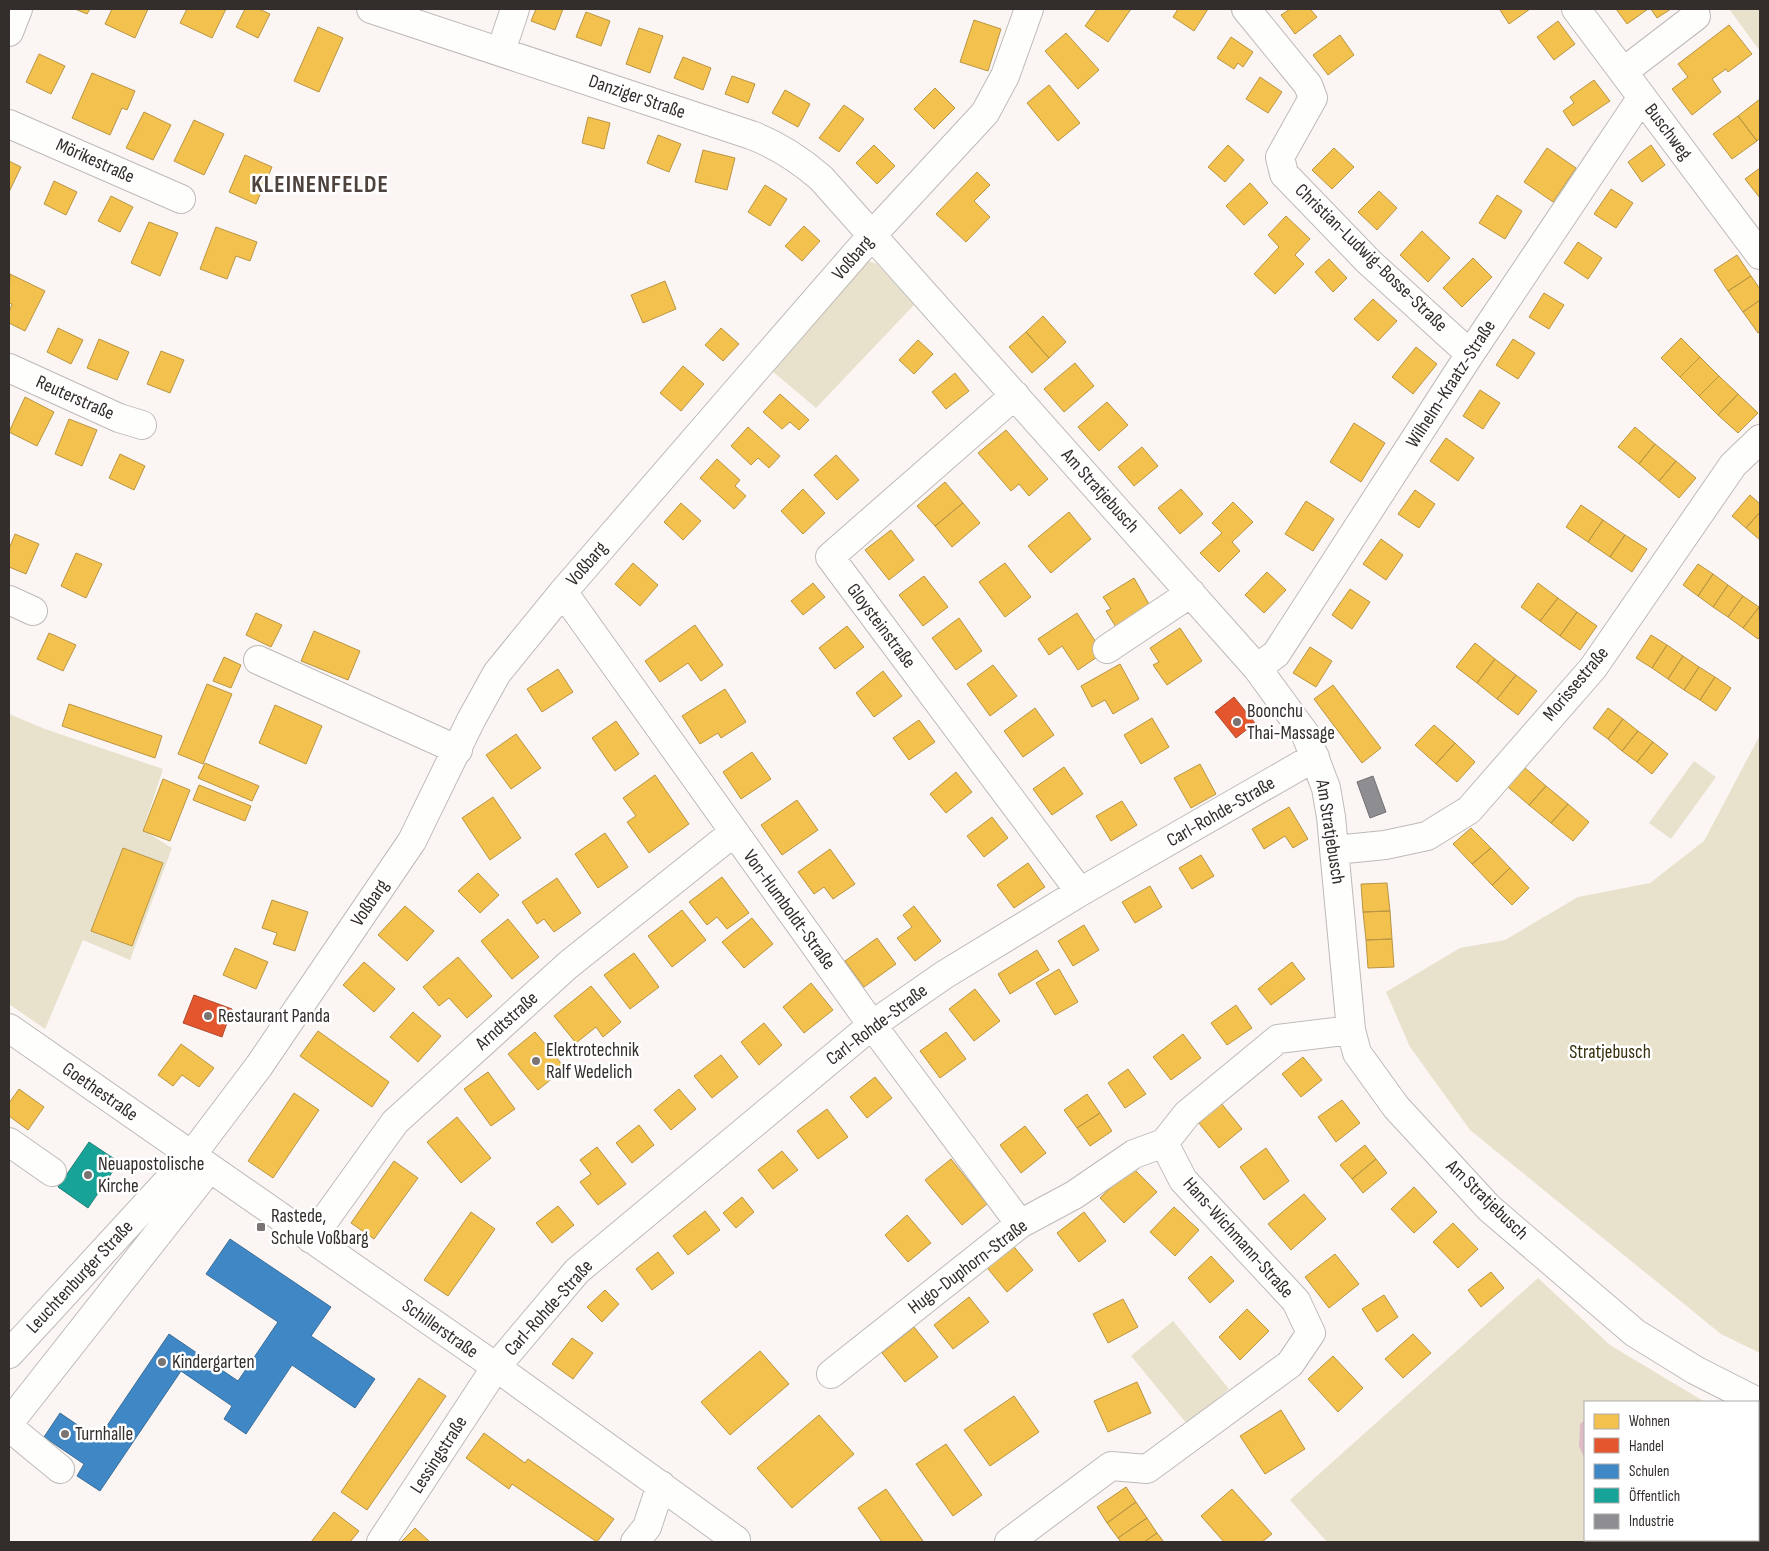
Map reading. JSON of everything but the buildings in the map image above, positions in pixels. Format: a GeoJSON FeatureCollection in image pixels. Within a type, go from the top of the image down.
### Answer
{"type":"FeatureCollection","features":[{"type":"Feature","properties":{"kind":"street"},"geometry":{"type":"LineString","coordinates":[[9,32],[18,9]]}},
{"type":"Feature","properties":{"kind":"street","name":"Danziger Straße"},"geometry":{"type":"LineString","coordinates":[[371,9],[774,144],[797,158],[821,178],[873,234]]}},
{"type":"Feature","properties":{"kind":"street"},"geometry":{"type":"LineString","coordinates":[[501,51],[515,9]]}},
{"type":"Feature","properties":{"kind":"street","name":"Voßbarg"},"geometry":{"type":"LineString","coordinates":[[200,1163],[259,1066],[412,841],[471,720],[497,673],[563,592],[873,234],[985,113],[1005,76],[1029,9]]}},
{"type":"Feature","properties":{"kind":"street","name":"Christian-Ludwig-Bosse-Straße"},"geometry":{"type":"LineString","coordinates":[[1246,9],[1308,85],[1314,98],[1280,157],[1284,174],[1370,262],[1470,354]]}},
{"type":"Feature","properties":{"kind":"street","name":"Buschweg"},"geometry":{"type":"LineString","coordinates":[[1576,9],[1760,255]]}},
{"type":"Feature","properties":{"kind":"street"},"geometry":{"type":"LineString","coordinates":[[1623,72],[1696,16]]}},
{"type":"Feature","properties":{"kind":"street","name":"Wilhelm-Kraatz-Straße"},"geometry":{"type":"LineString","coordinates":[[1257,668],[1276,654],[1470,354],[1642,97]]}},
{"type":"Feature","properties":{"kind":"street","name":"Mörikestraße"},"geometry":{"type":"LineString","coordinates":[[9,124],[181,199]]}},
{"type":"Feature","properties":{"kind":"street","name":"Am Stratjebusch"},"geometry":{"type":"LineString","coordinates":[[873,234],[1257,668],[1306,735],[1326,788],[1335,850],[1351,1030],[1357,1053],[1396,1107],[1489,1208],[1635,1333],[1695,1370],[1756,1401]]}},
{"type":"Feature","properties":{"kind":"street","name":"Reuterstraße"},"geometry":{"type":"LineString","coordinates":[[9,368],[119,418],[142,425]]}},
{"type":"Feature","properties":{"kind":"street","name":"Gloysteinstraße"},"geometry":{"type":"LineString","coordinates":[[1015,395],[830,557],[1080,892]]}},
{"type":"Feature","properties":{"kind":"street","name":"Morissestraße"},"geometry":{"type":"LineString","coordinates":[[1335,850],[1385,845],[1427,836],[1469,810],[1593,668],[1733,465],[1760,439]]}},
{"type":"Feature","properties":{"kind":"street","name":"Von-Humboldt-Straße"},"geometry":{"type":"LineString","coordinates":[[563,592],[872,1025],[1020,1224]]}},
{"type":"Feature","properties":{"kind":"street"},"geometry":{"type":"LineString","coordinates":[[1107,649],[1191,593]]}},
{"type":"Feature","properties":{"kind":"street"},"geometry":{"type":"LineString","coordinates":[[258,660],[458,750]]}},
{"type":"Feature","properties":{"kind":"street","name":"Carl-Rohde-Straße"},"geometry":{"type":"LineString","coordinates":[[496,1367],[577,1271],[872,1025],[944,975],[1080,892],[1315,757]]}},
{"type":"Feature","properties":{"kind":"street","name":"Arndtstraße"},"geometry":{"type":"LineString","coordinates":[[311,1239],[395,1122],[568,965],[733,832]]}},
{"type":"Feature","properties":{"kind":"street"},"geometry":{"type":"LineString","coordinates":[[1164,1144],[1187,1114],[1278,1039],[1351,1030]]}},
{"type":"Feature","properties":{"kind":"street","name":"Goethestraße"},"geometry":{"type":"LineString","coordinates":[[12,1038],[200,1163]]}},
{"type":"Feature","properties":{"kind":"street"},"geometry":{"type":"LineString","coordinates":[[9,1142],[52,1172]]}},
{"type":"Feature","properties":{"kind":"street","name":"Hugo-Duphorn-Straße"},"geometry":{"type":"LineString","coordinates":[[831,1374],[1020,1224],[1074,1196],[1134,1154],[1164,1144]]}},
{"type":"Feature","properties":{"kind":"street","name":"Hans-Wichmann-Straße"},"geometry":{"type":"LineString","coordinates":[[1009,1542],[1111,1466],[1147,1469],[1290,1364],[1311,1334],[1296,1301],[1183,1180],[1164,1144]]}},
{"type":"Feature","properties":{"kind":"street"},"geometry":{"type":"LineString","coordinates":[[9,1423],[200,1163]]}},
{"type":"Feature","properties":{"kind":"street","name":"Schillerstraße"},"geometry":{"type":"LineString","coordinates":[[200,1163],[496,1367],[736,1540]]}},
{"type":"Feature","properties":{"kind":"street","name":"Leuchtenburger Straße"},"geometry":{"type":"LineString","coordinates":[[9,1354],[200,1163]]}},
{"type":"Feature","properties":{"kind":"street","name":"Lessingstraße"},"geometry":{"type":"LineString","coordinates":[[381,1542],[496,1367]]}},
{"type":"Feature","properties":{"kind":"street"},"geometry":{"type":"LineString","coordinates":[[9,1427],[60,1469]]}},
{"type":"Feature","properties":{"kind":"street"},"geometry":{"type":"LineString","coordinates":[[634,1542],[647,1527],[661,1486]]}},
{"type":"Feature","properties":{"kind":"green space"},"geometry":{"type":"Polygon","coordinates":[[[1729,9],[1760,9],[1760,51],[1729,9]]]}},
{"type":"Feature","properties":{"kind":"green space"},"geometry":{"type":"Polygon","coordinates":[[[866,260],[877,264],[914,305],[816,408],[771,370],[866,260]]]}},
{"type":"Feature","properties":{"kind":"green space"},"geometry":{"type":"Polygon","coordinates":[[[9,714],[45,729],[163,769],[143,830],[172,848],[130,960],[83,940],[45,1029],[9,1004],[9,714]]]}},
{"type":"Feature","properties":{"kind":"green space","name":"Stratjebusch"},"geometry":{"type":"Polygon","coordinates":[[[1760,735],[1760,1353],[1721,1334],[1470,1130],[1410,1047],[1386,992],[1460,948],[1505,940],[1578,897],[1650,883],[1704,841],[1760,735]]]}},
{"type":"Feature","properties":{"kind":"green space"},"geometry":{"type":"Polygon","coordinates":[[[1694,761],[1716,777],[1671,839],[1649,823],[1694,761]]]}},
{"type":"Feature","properties":{"kind":"green space"},"geometry":{"type":"Polygon","coordinates":[[[1538,1278],[1610,1345],[1703,1401],[1584,1401],[1584,1541],[1754,1541],[1327,1542],[1290,1500],[1538,1278]]]}},
{"type":"Feature","properties":{"kind":"green space"},"geometry":{"type":"Polygon","coordinates":[[[1173,1321],[1229,1389],[1187,1424],[1131,1356],[1173,1321]]]}},
{"type":"Feature","properties":{"kind":"green space"},"geometry":{"type":"Polygon","coordinates":[[[1759,1434],[1760,1434],[1759,1538],[1759,1434]]]}},
{"type":"Feature","properties":{"kind":"shaded area"},"geometry":{"type":"Polygon","coordinates":[[[1584,1421],[1584,1458],[1579,1446],[1580,1424],[1584,1421]]]}},
{"type":"Feature","properties":{"kind":"place","name":"Boonchu Thai-Massage"},"geometry":{"type":"Point","coordinates":[1237,722]}},
{"type":"Feature","properties":{"kind":"place","name":"Restaurant Panda"},"geometry":{"type":"Point","coordinates":[208,1016]}},
{"type":"Feature","properties":{"kind":"place","name":"Elektrotechnik Ralf Wedelich"},"geometry":{"type":"Point","coordinates":[536,1061]}},
{"type":"Feature","properties":{"kind":"place","name":"Neuapostolische Kirche"},"geometry":{"type":"Point","coordinates":[88,1175]}},
{"type":"Feature","properties":{"kind":"place","name":"Rastede, Schule Voßbarg"},"geometry":{"type":"Point","coordinates":[261,1227]}},
{"type":"Feature","properties":{"kind":"place","name":"Kindergarten"},"geometry":{"type":"Point","coordinates":[162,1362]}},
{"type":"Feature","properties":{"kind":"place","name":"Turnhalle"},"geometry":{"type":"Point","coordinates":[65,1434]}},
{"type":"Feature","properties":{"kind":"district","name":"KLEINENFELDE"},"geometry":{"type":"Point","coordinates":[320,184]}}]}
